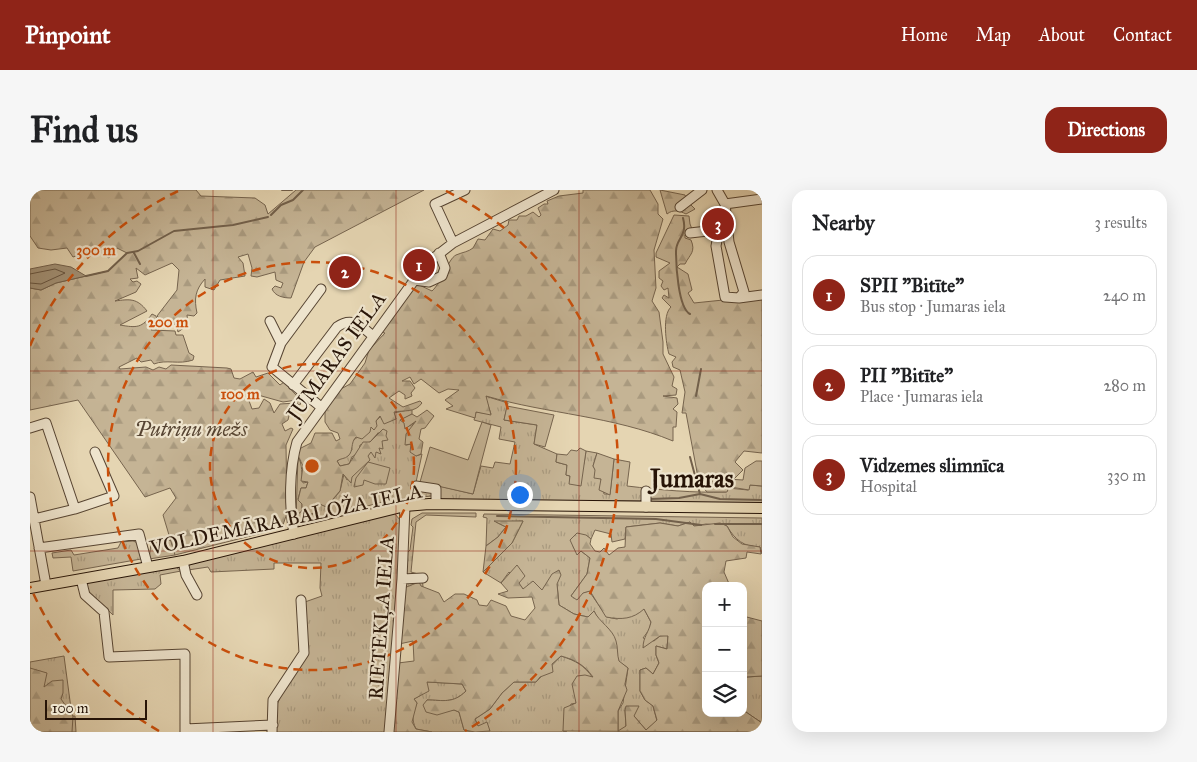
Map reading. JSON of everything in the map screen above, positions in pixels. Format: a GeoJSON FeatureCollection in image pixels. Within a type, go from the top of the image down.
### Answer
{"type":"FeatureCollection","features":[{"type":"Feature","properties":{"kind":"main road","name":"VOLDEMĀRA BALOŽA IELA"},"geometry":{"type":"LineString","coordinates":[[30,588],[183,561],[405,506],[436,504],[762,508]]}},
{"type":"Feature","properties":{"kind":"street"},"geometry":{"type":"LineString","coordinates":[[453,243],[435,204],[465,190]]}},
{"type":"Feature","properties":{"kind":"street","name":"JUMARAS IELA"},"geometry":{"type":"LineString","coordinates":[[294,534],[291,514],[296,448],[302,433],[426,264],[453,243],[543,192],[554,190]]}},
{"type":"Feature","properties":{"kind":"street"},"geometry":{"type":"LineString","coordinates":[[680,207],[702,190]]}},
{"type":"Feature","properties":{"kind":"street"},"geometry":{"type":"LineString","coordinates":[[717,190],[725,204],[723,229],[716,246],[725,297],[762,296]]}},
{"type":"Feature","properties":{"kind":"street"},"geometry":{"type":"LineString","coordinates":[[725,204],[762,199]]}},
{"type":"Feature","properties":{"kind":"street"},"geometry":{"type":"LineString","coordinates":[[690,233],[723,229]]}},
{"type":"Feature","properties":{"kind":"street"},"geometry":{"type":"LineString","coordinates":[[723,229],[729,242],[744,292],[739,298]]}},
{"type":"Feature","properties":{"kind":"street"},"geometry":{"type":"LineString","coordinates":[[414,280],[429,282],[442,276],[445,268],[439,252]]}},
{"type":"Feature","properties":{"kind":"street"},"geometry":{"type":"LineString","coordinates":[[321,289],[281,343],[272,367],[321,407]]}},
{"type":"Feature","properties":{"kind":"street"},"geometry":{"type":"LineString","coordinates":[[270,321],[281,343]]}},
{"type":"Feature","properties":{"kind":"street"},"geometry":{"type":"LineString","coordinates":[[293,385],[337,327],[343,322],[353,322],[373,336]]}},
{"type":"Feature","properties":{"kind":"street"},"geometry":{"type":"LineString","coordinates":[[30,428],[46,423],[75,509]]}},
{"type":"Feature","properties":{"kind":"street"},"geometry":{"type":"LineString","coordinates":[[34,519],[75,509],[114,496],[95,452]]}},
{"type":"Feature","properties":{"kind":"street"},"geometry":{"type":"LineString","coordinates":[[416,486],[436,489],[436,504]]}},
{"type":"Feature","properties":{"kind":"street"},"geometry":{"type":"LineString","coordinates":[[646,491],[646,507]]}},
{"type":"Feature","properties":{"kind":"street"},"geometry":{"type":"LineString","coordinates":[[30,497],[46,585]]}},
{"type":"Feature","properties":{"kind":"street","name":"RIETEKĻA IELA"},"geometry":{"type":"LineString","coordinates":[[390,732],[402,579],[405,506]]}},
{"type":"Feature","properties":{"kind":"street"},"geometry":{"type":"LineString","coordinates":[[39,548],[139,534],[148,567]]}},
{"type":"Feature","properties":{"kind":"street"},"geometry":{"type":"LineString","coordinates":[[183,561],[186,576],[197,595]]}},
{"type":"Feature","properties":{"kind":"street"},"geometry":{"type":"LineString","coordinates":[[402,579],[423,578]]}},
{"type":"Feature","properties":{"kind":"street"},"geometry":{"type":"LineString","coordinates":[[81,579],[85,595],[104,612],[110,657],[185,654],[185,730],[272,728],[273,700],[304,653],[301,600]]}},
{"type":"Feature","properties":{"kind":"green space","name":"Putriņu mežs"},"geometry":{"type":"Polygon","coordinates":[[[30,190],[196,190],[201,196],[255,198],[265,205],[268,214],[296,190],[424,190],[315,247],[304,262],[291,298],[285,298],[273,291],[272,289],[275,286],[281,288],[283,283],[276,280],[275,272],[257,277],[251,276],[252,268],[248,254],[238,257],[243,263],[245,276],[220,280],[214,290],[205,287],[205,279],[196,295],[197,313],[194,316],[187,315],[188,325],[178,332],[177,327],[182,322],[169,324],[157,316],[177,290],[179,270],[172,263],[145,275],[136,268],[138,278],[130,279],[141,284],[136,292],[115,301],[133,300],[147,311],[120,325],[139,326],[152,314],[156,316],[158,322],[151,330],[175,331],[176,335],[183,335],[189,353],[194,356],[193,360],[183,362],[154,364],[151,360],[141,362],[137,358],[119,367],[120,369],[146,367],[153,370],[159,367],[166,369],[171,365],[227,368],[231,369],[234,378],[240,379],[253,372],[256,377],[268,373],[280,385],[284,382],[296,395],[302,398],[300,405],[297,404],[297,400],[283,402],[258,395],[258,391],[252,392],[248,398],[252,409],[259,408],[264,399],[270,403],[274,413],[280,404],[296,403],[291,407],[288,420],[282,424],[285,431],[293,429],[286,445],[287,513],[282,528],[175,555],[163,515],[176,498],[170,488],[145,497],[78,400],[30,410],[30,288],[41,290],[56,283],[108,271],[127,253],[117,248],[109,258],[96,252],[73,257],[67,248],[51,250],[38,248],[30,236],[30,190]]]}},
{"type":"Feature","properties":{"kind":"green space"},"geometry":{"type":"Polygon","coordinates":[[[583,190],[650,190],[658,204],[658,214],[663,219],[654,250],[656,288],[652,301],[659,312],[663,354],[674,377],[672,386],[677,389],[676,395],[663,396],[677,398],[678,404],[673,409],[677,412],[676,427],[673,427],[673,441],[627,426],[486,396],[491,415],[476,412],[475,418],[446,409],[453,406],[445,400],[459,390],[448,389],[439,393],[421,379],[414,384],[410,377],[402,381],[410,381],[415,388],[411,393],[412,396],[405,399],[405,395],[399,391],[389,398],[403,407],[420,401],[422,403],[413,410],[394,412],[396,419],[384,424],[380,416],[376,421],[377,426],[374,430],[371,427],[370,432],[362,439],[356,437],[350,454],[337,461],[340,466],[349,464],[363,442],[370,442],[383,429],[387,431],[386,436],[388,440],[382,441],[383,449],[379,448],[381,454],[376,452],[375,458],[371,452],[368,456],[370,460],[352,477],[351,483],[343,474],[340,491],[326,507],[320,504],[316,507],[317,512],[305,516],[307,520],[301,521],[297,515],[302,511],[302,504],[298,500],[301,488],[306,488],[308,482],[301,481],[303,466],[298,456],[299,449],[311,443],[315,433],[332,433],[336,441],[340,439],[338,433],[330,430],[325,422],[325,411],[331,398],[339,390],[350,384],[365,363],[369,350],[385,333],[380,332],[415,283],[432,291],[453,257],[473,248],[478,239],[485,240],[493,229],[500,231],[508,225],[509,220],[517,220],[519,216],[526,216],[533,212],[539,217],[541,215],[538,208],[548,204],[547,201],[559,196],[583,193],[583,190]]]}},
{"type":"Feature","properties":{"kind":"green space"},"geometry":{"type":"Polygon","coordinates":[[[660,190],[685,195],[687,201],[695,209],[686,214],[672,211],[667,214],[660,190]]]}},
{"type":"Feature","properties":{"kind":"green space"},"geometry":{"type":"Polygon","coordinates":[[[674,215],[689,216],[692,229],[685,235],[685,238],[691,240],[692,253],[685,264],[680,264],[677,267],[688,274],[692,290],[688,293],[694,303],[762,296],[762,453],[744,451],[735,462],[743,470],[731,482],[727,492],[707,492],[699,483],[686,413],[682,413],[685,392],[680,370],[673,367],[672,362],[676,357],[669,354],[668,349],[666,316],[671,307],[662,298],[664,295],[669,298],[668,288],[664,290],[661,286],[663,281],[659,278],[659,271],[670,263],[656,257],[656,253],[674,215]]]}},
{"type":"Feature","properties":{"kind":"green space"},"geometry":{"type":"Polygon","coordinates":[[[485,396],[508,403],[504,420],[537,425],[534,444],[557,454],[556,462],[567,465],[566,475],[570,476],[570,484],[584,464],[586,451],[597,453],[593,466],[601,479],[604,494],[610,494],[614,459],[630,462],[627,486],[677,491],[726,492],[728,488],[748,490],[749,485],[762,486],[762,503],[654,502],[643,498],[640,501],[440,500],[438,496],[439,486],[473,494],[481,466],[493,468],[495,462],[510,464],[515,442],[499,439],[501,427],[474,420],[476,412],[491,414],[485,396]]]}},
{"type":"Feature","properties":{"kind":"green space"},"geometry":{"type":"Polygon","coordinates":[[[507,406],[554,415],[545,447],[534,444],[537,425],[504,420],[507,406]]]}},
{"type":"Feature","properties":{"kind":"green space"},"geometry":{"type":"Polygon","coordinates":[[[412,409],[412,414],[401,420],[410,426],[417,421],[406,445],[412,444],[416,456],[422,454],[415,487],[430,491],[432,496],[389,500],[328,517],[307,520],[305,516],[312,515],[320,504],[327,507],[340,491],[344,474],[347,480],[351,477],[372,450],[381,443],[381,433],[378,433],[370,442],[360,445],[359,452],[352,457],[349,464],[340,466],[337,461],[352,450],[351,443],[371,426],[374,429],[376,421],[381,416],[382,420],[396,419],[394,413],[412,409]]]}},
{"type":"Feature","properties":{"kind":"green space"},"geometry":{"type":"Polygon","coordinates":[[[427,410],[434,416],[425,428],[421,429],[419,439],[423,442],[421,454],[416,456],[410,452],[411,444],[405,445],[406,434],[416,421],[405,429],[404,423],[400,420],[412,414],[417,417],[427,410]]]}},
{"type":"Feature","properties":{"kind":"green space"},"geometry":{"type":"Polygon","coordinates":[[[482,422],[491,425],[473,494],[420,482],[430,447],[468,460],[482,422]]]}},
{"type":"Feature","properties":{"kind":"green space"},"geometry":{"type":"Polygon","coordinates":[[[580,448],[586,451],[581,486],[569,484],[570,476],[566,475],[567,465],[556,462],[557,454],[567,455],[571,450],[577,451],[580,448]]]}},
{"type":"Feature","properties":{"kind":"green space"},"geometry":{"type":"Polygon","coordinates":[[[597,453],[614,459],[610,495],[599,490],[601,479],[594,478],[595,470],[593,466],[597,453]]]}},
{"type":"Feature","properties":{"kind":"green space"},"geometry":{"type":"Polygon","coordinates":[[[298,456],[303,483],[308,482],[306,488],[301,488],[298,499],[302,504],[302,511],[297,515],[299,518],[296,519],[298,456]]]}},
{"type":"Feature","properties":{"kind":"green space"},"geometry":{"type":"Polygon","coordinates":[[[756,461],[762,461],[762,486],[750,485],[749,490],[712,484],[712,478],[743,480],[745,468],[756,461]]]}},
{"type":"Feature","properties":{"kind":"green space"},"geometry":{"type":"Polygon","coordinates":[[[368,462],[390,468],[386,484],[375,484],[364,480],[363,485],[354,487],[356,478],[368,462]]]}},
{"type":"Feature","properties":{"kind":"green space"},"geometry":{"type":"Polygon","coordinates":[[[394,513],[402,522],[387,732],[274,732],[274,712],[279,700],[278,695],[305,654],[302,603],[322,596],[320,588],[321,563],[274,563],[274,569],[211,572],[208,567],[188,570],[189,564],[394,513]]]}},
{"type":"Feature","properties":{"kind":"green space"},"geometry":{"type":"Polygon","coordinates":[[[422,513],[476,513],[476,517],[426,515],[416,522],[411,572],[422,575],[423,587],[404,588],[407,553],[410,550],[413,527],[411,525],[412,519],[422,513]]]}},
{"type":"Feature","properties":{"kind":"green space"},"geometry":{"type":"Polygon","coordinates":[[[484,514],[762,518],[762,554],[760,547],[749,546],[741,542],[727,526],[706,524],[694,526],[690,522],[678,526],[660,523],[626,527],[625,539],[612,542],[611,534],[595,530],[591,539],[586,535],[577,554],[581,551],[590,558],[587,574],[571,596],[589,591],[607,617],[617,619],[644,609],[651,622],[649,630],[643,638],[654,641],[660,636],[668,635],[667,649],[656,646],[656,655],[659,663],[653,674],[646,668],[640,670],[640,691],[645,700],[653,706],[657,721],[646,730],[634,716],[625,710],[626,727],[618,732],[618,711],[623,703],[628,668],[618,661],[611,632],[599,621],[594,611],[588,617],[574,614],[559,605],[557,584],[547,584],[542,591],[523,589],[509,572],[501,583],[483,572],[512,543],[523,521],[496,522],[506,527],[498,537],[486,546],[487,518],[483,517],[484,514]]]}},
{"type":"Feature","properties":{"kind":"green space"},"geometry":{"type":"Polygon","coordinates":[[[494,521],[523,521],[512,543],[483,572],[486,546],[498,537],[506,527],[494,521]]]}},
{"type":"Feature","properties":{"kind":"green space"},"geometry":{"type":"Polygon","coordinates":[[[690,522],[694,526],[720,523],[727,526],[733,537],[742,544],[760,547],[761,554],[747,552],[746,558],[726,561],[724,572],[728,582],[702,582],[702,717],[747,717],[747,713],[762,723],[762,732],[563,731],[564,708],[576,703],[572,684],[577,676],[593,677],[579,664],[561,656],[552,664],[553,672],[540,677],[536,682],[514,682],[502,693],[490,709],[475,719],[478,726],[487,722],[490,731],[475,732],[464,730],[459,712],[454,710],[437,715],[426,712],[423,705],[427,700],[452,700],[466,691],[462,684],[427,682],[429,691],[414,699],[417,703],[412,722],[416,729],[432,732],[392,732],[398,663],[414,661],[413,641],[399,644],[404,588],[419,582],[421,586],[439,593],[444,602],[455,594],[464,594],[477,600],[479,605],[487,606],[491,600],[506,606],[511,616],[525,620],[535,608],[532,597],[508,598],[498,594],[508,591],[501,583],[517,565],[525,576],[519,583],[523,589],[533,581],[542,590],[552,574],[559,570],[561,575],[557,584],[559,605],[574,614],[588,617],[594,611],[612,633],[617,643],[619,661],[628,668],[625,684],[627,690],[618,711],[618,731],[626,726],[626,706],[639,706],[634,716],[646,730],[657,720],[653,706],[645,700],[640,691],[640,670],[646,668],[653,674],[659,663],[656,655],[656,646],[667,649],[668,636],[660,636],[643,648],[651,622],[644,609],[636,615],[627,618],[606,617],[590,591],[583,593],[577,600],[571,596],[587,574],[590,558],[581,551],[577,555],[570,540],[577,533],[586,535],[591,539],[590,544],[595,551],[600,552],[604,548],[609,555],[618,548],[625,547],[626,527],[660,523],[678,526],[690,522]]]}},
{"type":"Feature","properties":{"kind":"green space"},"geometry":{"type":"Polygon","coordinates":[[[171,540],[175,555],[149,559],[151,544],[171,540]]]}},
{"type":"Feature","properties":{"kind":"green space"},"geometry":{"type":"Polygon","coordinates":[[[133,541],[138,543],[141,559],[73,571],[71,557],[53,558],[52,553],[71,550],[74,555],[118,548],[121,542],[133,541]]]}},
{"type":"Feature","properties":{"kind":"green space"},"geometry":{"type":"Polygon","coordinates":[[[176,567],[181,571],[160,575],[161,584],[155,589],[113,590],[113,615],[85,588],[87,582],[176,567]]]}},
{"type":"Feature","properties":{"kind":"green space"},"geometry":{"type":"Polygon","coordinates":[[[747,617],[762,621],[762,676],[747,677],[747,617]]]}},
{"type":"Feature","properties":{"kind":"green space"},"geometry":{"type":"Polygon","coordinates":[[[64,656],[72,716],[75,716],[76,732],[30,732],[30,662],[64,656]]]}},
{"type":"Feature","properties":{"kind":"green space"},"geometry":{"type":"Polygon","coordinates":[[[561,656],[579,664],[593,678],[577,703],[571,704],[563,731],[567,732],[477,732],[490,730],[478,726],[475,719],[490,709],[502,693],[514,682],[536,682],[561,656]]]}},
{"type":"Feature","properties":{"kind":"green space"},"geometry":{"type":"Polygon","coordinates":[[[30,668],[47,673],[44,687],[52,681],[63,680],[61,699],[73,716],[72,732],[30,732],[30,668]]]}},
{"type":"Feature","properties":{"kind":"green space"},"geometry":{"type":"Polygon","coordinates":[[[762,676],[762,723],[747,713],[747,677],[762,676]]]}},
{"type":"Feature","properties":{"kind":"green space"},"geometry":{"type":"Polygon","coordinates":[[[427,682],[462,684],[466,691],[457,698],[452,700],[427,700],[446,711],[454,710],[459,712],[464,730],[475,732],[432,732],[416,729],[413,716],[417,703],[414,699],[421,695],[427,682]]]}},
{"type":"Feature","properties":{"kind":"water"},"geometry":{"type":"Polygon","coordinates":[[[55,264],[71,267],[86,276],[56,283],[41,290],[30,288],[30,269],[55,264]]]}},
{"type":"Feature","properties":{"kind":"waterway"},"geometry":{"type":"LineString","coordinates":[[282,190],[292,190]]}},
{"type":"Feature","properties":{"kind":"waterway"},"geometry":{"type":"LineString","coordinates":[[271,215],[281,205],[293,200],[303,190]]}},
{"type":"Feature","properties":{"kind":"waterway"},"geometry":{"type":"LineString","coordinates":[[86,276],[108,271],[127,253],[138,251],[174,231],[233,225],[268,217]]}},
{"type":"Feature","properties":{"kind":"waterway"},"geometry":{"type":"LineString","coordinates":[[683,218],[684,229],[676,251],[676,265],[680,295],[686,310],[690,314]]}},
{"type":"Feature","properties":{"kind":"waterway"},"geometry":{"type":"LineString","coordinates":[[134,253],[140,264]]}},
{"type":"Feature","properties":{"kind":"waterway"},"geometry":{"type":"LineString","coordinates":[[696,396],[701,369]]}},
{"type":"Feature","properties":{"kind":"waterway"},"geometry":{"type":"LineString","coordinates":[[690,457],[700,494]]}},
{"type":"Feature","properties":{"kind":"waterway"},"geometry":{"type":"LineString","coordinates":[[650,499],[679,498],[700,494],[720,499],[762,500]]}},
{"type":"Feature","properties":{"kind":"waterway"},"geometry":{"type":"LineString","coordinates":[[497,516],[656,519],[701,525]]}},
{"type":"Feature","properties":{"kind":"waterway"},"geometry":{"type":"LineString","coordinates":[[715,524],[762,524]]}},
{"type":"Feature","properties":{"kind":"place","name":"Vidzemes slimnīca"},"geometry":{"type":"Point","coordinates":[718,224]}},
{"type":"Feature","properties":{"kind":"place","name":"SPII \"Bitīte\""},"geometry":{"type":"Point","coordinates":[419,265]}},
{"type":"Feature","properties":{"kind":"place","name":"PII \"Bitīte\""},"geometry":{"type":"Point","coordinates":[345,272]}},
{"type":"Feature","properties":{"kind":"district","name":"Jumaras"},"geometry":{"type":"Point","coordinates":[692,478]}}]}
